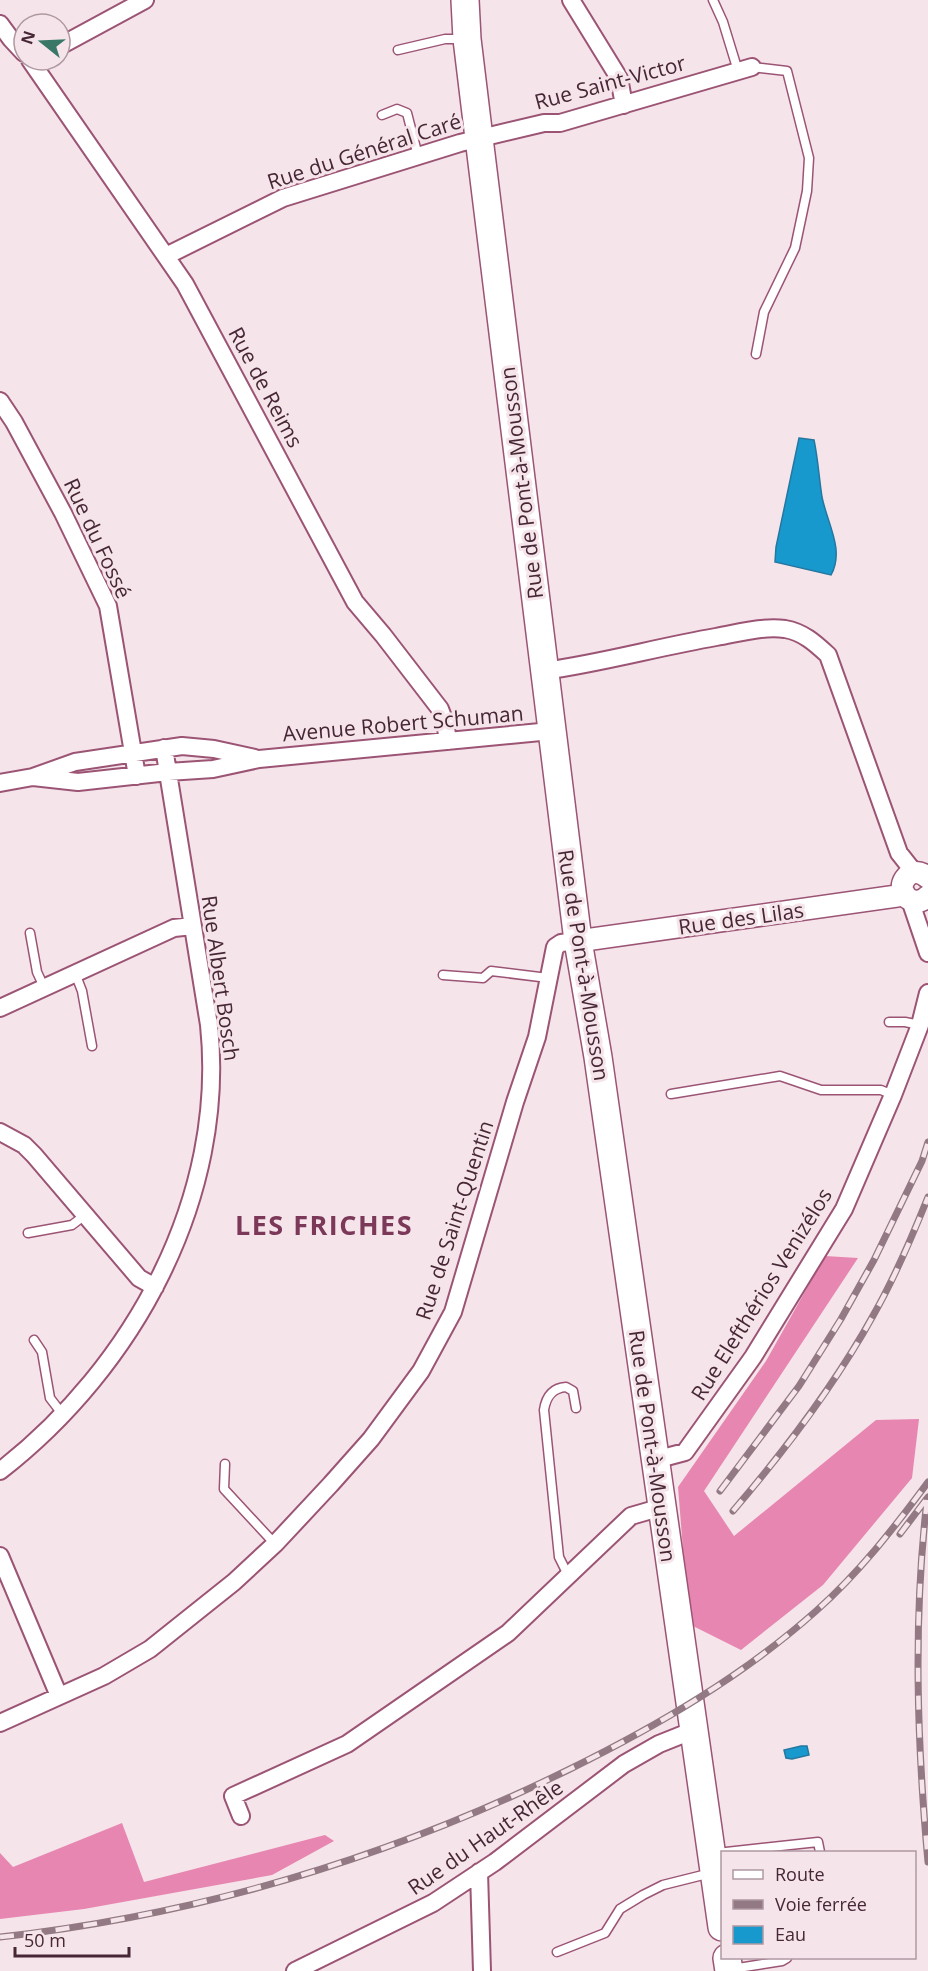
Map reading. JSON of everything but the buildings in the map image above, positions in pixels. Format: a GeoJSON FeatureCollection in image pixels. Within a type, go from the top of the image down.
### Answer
{"type":"FeatureCollection","features":[{"type":"Feature","properties":{"kind":"main road","name":"Rue de Pont-à-Mousson"},"geometry":{"type":"LineString","coordinates":[[465,0],[478,138],[578,941],[600,1071],[694,1730],[719,1858],[721,1892]]}},
{"type":"Feature","properties":{"kind":"street"},"geometry":{"type":"LineString","coordinates":[[72,40],[145,0]]}},
{"type":"Feature","properties":{"kind":"street"},"geometry":{"type":"LineString","coordinates":[[571,0],[619,78],[624,105]]}},
{"type":"Feature","properties":{"kind":"street","name":"Rue de Reims"},"geometry":{"type":"LineString","coordinates":[[0,24],[12,40]]}},
{"type":"Feature","properties":{"kind":"street","name":"Rue Saint-Victor"},"geometry":{"type":"LineString","coordinates":[[478,138],[544,123],[560,123],[745,69]]}},
{"type":"Feature","properties":{"kind":"street","name":"Rue de Reims"},"geometry":{"type":"LineString","coordinates":[[39,72],[185,284],[355,602],[383,634],[440,709],[448,741]]}},
{"type":"Feature","properties":{"kind":"street","name":"Rue du Général Caré"},"geometry":{"type":"LineString","coordinates":[[166,256],[283,198],[478,138]]}},
{"type":"Feature","properties":{"kind":"street","name":"Rue du Fossé"},"geometry":{"type":"LineString","coordinates":[[0,400],[63,513],[108,606],[137,776]]}},
{"type":"Feature","properties":{"kind":"street"},"geometry":{"type":"LineString","coordinates":[[544,671],[576,667],[677,644],[765,628],[787,629],[811,639],[828,655],[899,853],[921,875]]}},
{"type":"Feature","properties":{"kind":"street","name":"Avenue Robert Schuman"},"geometry":{"type":"LineString","coordinates":[[1,779],[33,777],[78,782],[168,772],[213,770],[259,759],[551,731]]}},
{"type":"Feature","properties":{"kind":"street","name":"Avenue Robert Schuman"},"geometry":{"type":"LineString","coordinates":[[33,777],[75,762],[182,746],[214,748],[259,759]]}},
{"type":"Feature","properties":{"kind":"street","name":"Rue Albert Bosch"},"geometry":{"type":"LineString","coordinates":[[0,1471],[32,1446],[63,1415],[126,1336],[164,1269],[188,1206],[205,1149],[211,1100],[212,1058],[209,1024],[164,748]]}},
{"type":"Feature","properties":{"kind":"street"},"geometry":{"type":"LineString","coordinates":[[921,875],[910,874],[904,880],[914,896],[928,953]]}},
{"type":"Feature","properties":{"kind":"street","name":"Rue des Lilas"},"geometry":{"type":"LineString","coordinates":[[578,941],[897,896],[914,896]]}},
{"type":"Feature","properties":{"kind":"street"},"geometry":{"type":"LineString","coordinates":[[0,1008],[174,928],[192,926]]}},
{"type":"Feature","properties":{"kind":"street","name":"Rue de Saint-Quentin"},"geometry":{"type":"LineString","coordinates":[[0,1723],[104,1676],[150,1649],[234,1582],[275,1544],[371,1439],[421,1371],[453,1312],[515,1102],[537,1037],[555,947],[561,943],[578,941]]}},
{"type":"Feature","properties":{"kind":"street","name":"Rue Elefthérios Venizélos"},"geometry":{"type":"LineString","coordinates":[[655,1460],[685,1452],[753,1358],[844,1209],[893,1095],[920,1025],[928,993]]}},
{"type":"Feature","properties":{"kind":"street"},"geometry":{"type":"LineString","coordinates":[[0,1132],[24,1145],[34,1155],[139,1278],[155,1287]]}},
{"type":"Feature","properties":{"kind":"street"},"geometry":{"type":"LineString","coordinates":[[241,1816],[233,1796],[347,1744],[508,1633],[631,1516],[662,1507]]}},
{"type":"Feature","properties":{"kind":"street"},"geometry":{"type":"LineString","coordinates":[[0,1556],[59,1696]]}},
{"type":"Feature","properties":{"kind":"street","name":"Rue du Haut-Rhêle"},"geometry":{"type":"LineString","coordinates":[[295,1971],[418,1911],[479,1872],[624,1764],[659,1744],[694,1730]]}},
{"type":"Feature","properties":{"kind":"street"},"geometry":{"type":"LineString","coordinates":[[479,1872],[482,1971]]}},
{"type":"Feature","properties":{"kind":"lane"},"geometry":{"type":"LineString","coordinates":[[713,0],[745,69],[787,71],[809,158],[807,191],[795,248],[764,312],[756,354]]}},
{"type":"Feature","properties":{"kind":"lane"},"geometry":{"type":"LineString","coordinates":[[398,50],[445,39],[467,39]]}},
{"type":"Feature","properties":{"kind":"lane"},"geometry":{"type":"LineString","coordinates":[[382,115],[397,109],[407,113],[418,156]]}},
{"type":"Feature","properties":{"kind":"lane"},"geometry":{"type":"LineString","coordinates":[[30,933],[37,972],[44,987]]}},
{"type":"Feature","properties":{"kind":"lane"},"geometry":{"type":"LineString","coordinates":[[443,975],[483,978],[491,971],[548,978]]}},
{"type":"Feature","properties":{"kind":"lane"},"geometry":{"type":"LineString","coordinates":[[75,973],[82,991],[92,1046]]}},
{"type":"Feature","properties":{"kind":"lane"},"geometry":{"type":"LineString","coordinates":[[889,1022],[920,1025]]}},
{"type":"Feature","properties":{"kind":"lane"},"geometry":{"type":"LineString","coordinates":[[671,1094],[780,1076],[821,1090],[881,1090],[893,1095]]}},
{"type":"Feature","properties":{"kind":"lane"},"geometry":{"type":"LineString","coordinates":[[28,1233],[72,1226],[85,1215]]}},
{"type":"Feature","properties":{"kind":"lane"},"geometry":{"type":"LineString","coordinates":[[34,1340],[42,1352],[50,1398],[63,1415]]}},
{"type":"Feature","properties":{"kind":"lane"},"geometry":{"type":"LineString","coordinates":[[568,1575],[559,1557],[544,1410],[546,1399],[553,1390],[566,1387],[573,1392],[576,1408]]}},
{"type":"Feature","properties":{"kind":"lane"},"geometry":{"type":"LineString","coordinates":[[225,1464],[224,1489],[275,1544]]}},
{"type":"Feature","properties":{"kind":"lane"},"geometry":{"type":"LineString","coordinates":[[762,1851],[818,1842],[820,1851]]}},
{"type":"Feature","properties":{"kind":"lane"},"geometry":{"type":"LineString","coordinates":[[557,1952],[605,1933],[620,1909],[643,1895],[719,1858]]}},
{"type":"Feature","properties":{"kind":"lane"},"geometry":{"type":"LineString","coordinates":[[728,1966],[785,1959]]}},
{"type":"Feature","properties":{"kind":"shaded area"},"geometry":{"type":"Polygon","coordinates":[[[825,1256],[858,1258],[704,1491],[734,1536],[876,1420],[919,1419],[912,1478],[823,1585],[741,1650],[689,1624],[678,1487],[766,1361],[825,1256]]]}},
{"type":"Feature","properties":{"kind":"shaded area"},"geometry":{"type":"Polygon","coordinates":[[[122,1823],[144,1882],[325,1835],[334,1841],[272,1875],[84,1909],[0,1919],[0,1853],[13,1867],[122,1823]]]}},
{"type":"Feature","properties":{"kind":"water"},"geometry":{"type":"Polygon","coordinates":[[[799,438],[814,440],[824,507],[836,546],[835,566],[831,575],[775,562],[776,547],[799,438]]]}},
{"type":"Feature","properties":{"kind":"water"},"geometry":{"type":"Polygon","coordinates":[[[807,1746],[809,1755],[786,1758],[784,1750],[807,1746]]]}},
{"type":"Feature","properties":{"kind":"railway"},"geometry":{"type":"LineString","coordinates":[[720,1491],[799,1386],[841,1319],[874,1260],[922,1161],[928,1142]]}},
{"type":"Feature","properties":{"kind":"railway"},"geometry":{"type":"LineString","coordinates":[[733,1511],[791,1440],[843,1366],[889,1286],[928,1197]]}},
{"type":"Feature","properties":{"kind":"railway"},"geometry":{"type":"LineString","coordinates":[[0,1937],[148,1914],[292,1878],[433,1829],[502,1801],[570,1769],[698,1698],[788,1635],[832,1596],[861,1566],[928,1482]]}},
{"type":"Feature","properties":{"kind":"railway"},"geometry":{"type":"LineString","coordinates":[[900,1534],[928,1497]]}},
{"type":"Feature","properties":{"kind":"railway"},"geometry":{"type":"LineString","coordinates":[[927,1500],[920,1591],[918,1681],[921,1772],[928,1862]]}},
{"type":"Feature","properties":{"kind":"district","name":"LES FRICHES"},"geometry":{"type":"Point","coordinates":[324,1224]}}]}
